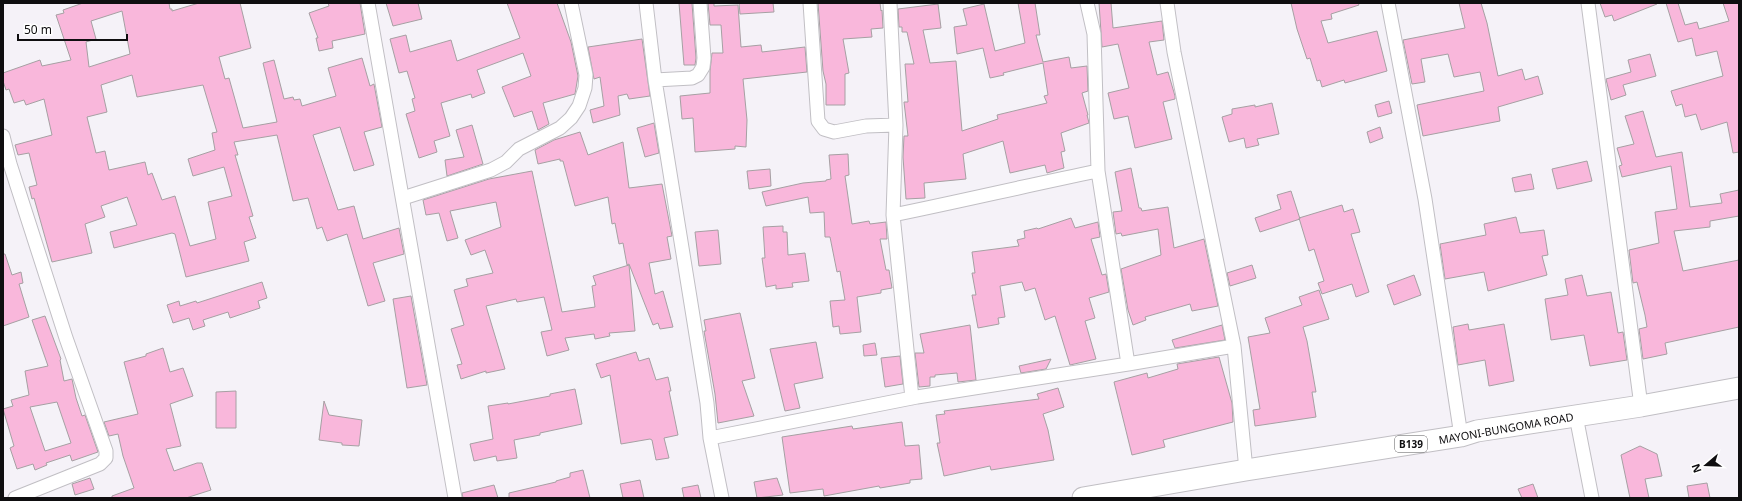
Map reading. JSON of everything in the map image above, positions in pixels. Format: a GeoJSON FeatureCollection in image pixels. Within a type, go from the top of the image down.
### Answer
{"type":"FeatureCollection","features":[{"type":"Feature","properties":{"kind":"main road","name":"MAYONI-BUNGOMA ROAD"},"geometry":{"type":"LineString","coordinates":[[1083,498],[1246,470],[1461,436],[1477,431],[1641,406],[1739,388]]}},
{"type":"Feature","properties":{"kind":"street"},"geometry":{"type":"LineString","coordinates":[[368,3],[455,498]]}},
{"type":"Feature","properties":{"kind":"street"},"geometry":{"type":"LineString","coordinates":[[403,198],[492,170],[506,162],[519,149],[560,128],[571,118],[580,106],[586,88],[586,75],[571,3]]}},
{"type":"Feature","properties":{"kind":"street"},"geometry":{"type":"LineString","coordinates":[[646,3],[655,80],[707,403],[710,438],[722,498]]}},
{"type":"Feature","properties":{"kind":"street"},"geometry":{"type":"LineString","coordinates":[[655,80],[692,78],[698,75],[703,67],[704,58],[700,3]]}},
{"type":"Feature","properties":{"kind":"street"},"geometry":{"type":"LineString","coordinates":[[810,3],[818,121],[824,129],[834,132],[866,126],[896,125]]}},
{"type":"Feature","properties":{"kind":"street"},"geometry":{"type":"LineString","coordinates":[[890,3],[896,125],[893,215],[912,398]]}},
{"type":"Feature","properties":{"kind":"street"},"geometry":{"type":"LineString","coordinates":[[1087,3],[1094,34],[1098,171],[1128,364]]}},
{"type":"Feature","properties":{"kind":"street"},"geometry":{"type":"LineString","coordinates":[[1167,3],[1174,52],[1234,346],[1246,470]]}},
{"type":"Feature","properties":{"kind":"street"},"geometry":{"type":"LineString","coordinates":[[1388,3],[1425,199],[1461,436]]}},
{"type":"Feature","properties":{"kind":"street"},"geometry":{"type":"LineString","coordinates":[[1588,3],[1641,406]]}},
{"type":"Feature","properties":{"kind":"street"},"geometry":{"type":"LineString","coordinates":[[3,136],[10,164],[63,331],[106,451],[106,458],[100,464],[15,498]]}},
{"type":"Feature","properties":{"kind":"street"},"geometry":{"type":"LineString","coordinates":[[893,215],[1098,171]]}},
{"type":"Feature","properties":{"kind":"street"},"geometry":{"type":"LineString","coordinates":[[710,438],[912,398],[1234,346]]}},
{"type":"Feature","properties":{"kind":"street"},"geometry":{"type":"LineString","coordinates":[[1576,416],[1592,498]]}},
{"type":"Feature","properties":{"kind":"building"},"geometry":{"type":"Polygon","coordinates":[[[83,3],[169,3],[172,11],[199,3],[240,3],[251,48],[219,57],[225,79],[229,78],[243,128],[277,122],[263,63],[274,60],[284,99],[293,97],[294,100],[300,99],[302,106],[336,96],[328,68],[362,58],[370,86],[374,84],[382,127],[364,132],[374,165],[354,171],[340,127],[313,135],[338,210],[354,206],[363,239],[399,228],[404,254],[373,263],[385,301],[368,306],[347,234],[327,241],[322,227],[317,229],[308,198],[293,201],[277,135],[234,142],[238,155],[235,155],[253,216],[249,217],[256,238],[244,242],[249,261],[186,277],[175,234],[172,233],[114,248],[110,232],[137,225],[127,197],[101,206],[105,217],[85,224],[92,253],[52,262],[34,198],[32,199],[29,187],[37,185],[29,153],[18,155],[15,145],[52,135],[44,99],[26,105],[24,100],[14,103],[9,89],[6,90],[3,81],[3,73],[40,60],[42,66],[71,60],[56,15],[64,13],[63,10],[83,3]],[[122,11],[91,21],[96,39],[86,42],[89,67],[130,54],[122,11]],[[132,75],[101,85],[107,112],[87,117],[96,153],[105,151],[109,170],[145,162],[148,175],[152,173],[162,200],[175,196],[190,246],[216,239],[208,202],[232,196],[224,167],[193,176],[188,159],[215,150],[212,133],[217,132],[203,85],[137,97],[132,75]]]}},
{"type":"Feature","properties":{"kind":"building"},"geometry":{"type":"Polygon","coordinates":[[[328,3],[360,3],[365,34],[332,41],[333,48],[319,51],[316,38],[318,38],[309,13],[329,6],[328,3]]]}},
{"type":"Feature","properties":{"kind":"building"},"geometry":{"type":"Polygon","coordinates":[[[386,3],[418,3],[422,19],[393,26],[386,3]]]}},
{"type":"Feature","properties":{"kind":"building"},"geometry":{"type":"Polygon","coordinates":[[[507,3],[557,3],[571,42],[578,76],[575,94],[543,103],[549,124],[538,130],[532,111],[514,117],[502,87],[531,76],[523,53],[477,70],[485,93],[472,98],[471,94],[441,103],[450,136],[434,141],[437,152],[419,158],[406,114],[415,111],[412,99],[415,98],[407,71],[399,73],[390,39],[406,35],[410,52],[451,40],[457,61],[520,38],[507,3]]]}},
{"type":"Feature","properties":{"kind":"building"},"geometry":{"type":"Polygon","coordinates":[[[679,3],[692,3],[696,58],[695,65],[684,65],[679,3]]]}},
{"type":"Feature","properties":{"kind":"building"},"geometry":{"type":"Polygon","coordinates":[[[708,3],[714,3],[714,6],[738,5],[741,47],[761,45],[762,52],[805,47],[807,72],[743,79],[747,120],[746,147],[735,146],[735,149],[695,152],[693,118],[682,119],[680,96],[710,93],[712,53],[723,53],[721,25],[710,25],[708,3]]]}},
{"type":"Feature","properties":{"kind":"building"},"geometry":{"type":"Polygon","coordinates":[[[739,3],[773,3],[774,12],[740,14],[739,3]]]}},
{"type":"Feature","properties":{"kind":"building"},"geometry":{"type":"Polygon","coordinates":[[[818,3],[880,3],[881,11],[882,10],[883,28],[871,29],[872,37],[843,39],[849,73],[845,74],[845,105],[826,105],[826,84],[823,71],[818,3]]]}},
{"type":"Feature","properties":{"kind":"building"},"geometry":{"type":"Polygon","coordinates":[[[1018,3],[1035,3],[1040,35],[1036,35],[1043,62],[1069,57],[1071,68],[1087,66],[1088,91],[1082,93],[1089,123],[1061,133],[1065,151],[1061,152],[1064,168],[1047,173],[1045,165],[1010,173],[1003,141],[963,154],[966,179],[924,183],[925,198],[906,199],[903,157],[904,136],[908,136],[904,102],[908,102],[905,64],[914,64],[907,32],[902,32],[902,27],[899,27],[898,9],[938,4],[941,28],[923,30],[930,63],[956,61],[962,131],[998,119],[997,115],[1047,103],[1044,96],[1048,95],[1043,63],[1003,73],[1004,75],[990,78],[983,48],[957,54],[954,27],[967,25],[963,9],[984,4],[995,51],[1025,43],[1018,3]]]}},
{"type":"Feature","properties":{"kind":"building"},"geometry":{"type":"Polygon","coordinates":[[[1099,3],[1111,3],[1113,28],[1162,21],[1164,40],[1149,42],[1157,75],[1168,72],[1175,96],[1175,99],[1163,102],[1172,139],[1135,148],[1128,116],[1114,119],[1108,93],[1129,88],[1118,44],[1102,47],[1099,3]]]}},
{"type":"Feature","properties":{"kind":"building"},"geometry":{"type":"Polygon","coordinates":[[[1291,3],[1358,3],[1359,5],[1331,14],[1332,19],[1321,21],[1328,43],[1377,31],[1387,71],[1345,83],[1344,80],[1322,87],[1320,80],[1317,81],[1310,58],[1307,59],[1297,29],[1291,3]]]}},
{"type":"Feature","properties":{"kind":"building"},"geometry":{"type":"Polygon","coordinates":[[[1459,3],[1481,3],[1487,23],[1498,76],[1522,69],[1525,80],[1538,76],[1543,94],[1498,107],[1500,121],[1423,136],[1417,105],[1484,91],[1480,72],[1454,77],[1448,54],[1421,59],[1425,82],[1412,84],[1403,40],[1465,28],[1459,3]]]}},
{"type":"Feature","properties":{"kind":"building"},"geometry":{"type":"Polygon","coordinates":[[[1600,3],[1657,4],[1614,21],[1612,15],[1605,17],[1600,3]]]}},
{"type":"Feature","properties":{"kind":"building"},"geometry":{"type":"Polygon","coordinates":[[[1666,3],[1678,3],[1685,25],[1697,22],[1699,29],[1729,21],[1723,3],[1739,3],[1739,152],[1733,153],[1727,122],[1701,130],[1696,114],[1685,117],[1682,104],[1676,106],[1671,91],[1723,76],[1717,51],[1696,56],[1692,38],[1678,42],[1666,3]]]}},
{"type":"Feature","properties":{"kind":"building"},"geometry":{"type":"Polygon","coordinates":[[[642,39],[650,96],[629,99],[627,94],[618,96],[620,115],[593,123],[590,110],[604,106],[600,77],[594,79],[588,47],[642,39]]]}},
{"type":"Feature","properties":{"kind":"building"},"geometry":{"type":"Polygon","coordinates":[[[1650,54],[1656,76],[1623,85],[1626,95],[1611,100],[1606,79],[1631,72],[1628,60],[1650,54]]]}},
{"type":"Feature","properties":{"kind":"building"},"geometry":{"type":"Polygon","coordinates":[[[1389,101],[1392,113],[1378,117],[1375,105],[1389,101]]]}},
{"type":"Feature","properties":{"kind":"building"},"geometry":{"type":"Polygon","coordinates":[[[1272,103],[1279,134],[1257,139],[1259,145],[1246,148],[1244,138],[1229,142],[1222,117],[1232,114],[1232,109],[1255,105],[1255,107],[1272,103]]]}},
{"type":"Feature","properties":{"kind":"building"},"geometry":{"type":"Polygon","coordinates":[[[1643,111],[1656,157],[1682,152],[1690,207],[1722,203],[1720,194],[1739,190],[1739,216],[1710,221],[1710,227],[1674,231],[1683,271],[1739,260],[1739,327],[1665,343],[1667,354],[1643,359],[1639,329],[1647,327],[1637,282],[1633,283],[1629,250],[1659,243],[1655,212],[1677,209],[1671,166],[1622,177],[1619,166],[1622,165],[1617,148],[1634,144],[1625,116],[1643,111]]]}},
{"type":"Feature","properties":{"kind":"building"},"geometry":{"type":"Polygon","coordinates":[[[654,123],[659,153],[645,157],[637,128],[654,123]]]}},
{"type":"Feature","properties":{"kind":"building"},"geometry":{"type":"Polygon","coordinates":[[[472,125],[483,164],[447,176],[445,160],[464,157],[456,130],[472,125]]]}},
{"type":"Feature","properties":{"kind":"building"},"geometry":{"type":"Polygon","coordinates":[[[1380,127],[1383,138],[1370,143],[1367,132],[1380,127]]]}},
{"type":"Feature","properties":{"kind":"building"},"geometry":{"type":"Polygon","coordinates":[[[580,132],[588,155],[623,142],[629,188],[662,184],[672,236],[667,237],[671,259],[649,263],[655,294],[663,291],[673,327],[660,329],[658,323],[653,325],[629,264],[627,265],[623,243],[619,244],[615,223],[612,224],[608,197],[575,206],[563,161],[560,161],[560,159],[538,164],[535,150],[554,140],[580,132]]]}},
{"type":"Feature","properties":{"kind":"building"},"geometry":{"type":"Polygon","coordinates":[[[848,154],[849,175],[845,176],[852,224],[869,221],[870,224],[886,222],[887,239],[880,239],[886,270],[889,270],[892,288],[881,290],[881,293],[857,297],[861,332],[840,334],[839,326],[833,327],[830,301],[845,300],[840,271],[837,272],[830,237],[825,237],[824,212],[810,213],[808,197],[766,206],[762,192],[803,183],[826,181],[831,179],[829,155],[848,154]]]}},
{"type":"Feature","properties":{"kind":"building"},"geometry":{"type":"Polygon","coordinates":[[[1587,161],[1592,181],[1557,189],[1552,169],[1587,161]]]}},
{"type":"Feature","properties":{"kind":"building"},"geometry":{"type":"Polygon","coordinates":[[[1131,168],[1139,208],[1141,208],[1142,211],[1168,207],[1174,248],[1204,239],[1218,306],[1192,311],[1190,304],[1145,317],[1146,320],[1133,325],[1128,310],[1121,269],[1161,255],[1158,229],[1122,236],[1121,233],[1116,234],[1113,212],[1122,211],[1115,172],[1131,168]]]}},
{"type":"Feature","properties":{"kind":"building"},"geometry":{"type":"Polygon","coordinates":[[[770,169],[771,186],[749,189],[747,171],[770,169]]]}},
{"type":"Feature","properties":{"kind":"building"},"geometry":{"type":"Polygon","coordinates":[[[532,171],[562,312],[595,307],[592,286],[596,285],[593,276],[629,265],[635,331],[609,333],[610,336],[595,339],[594,334],[565,338],[569,350],[547,356],[541,332],[552,330],[544,297],[517,302],[516,299],[486,306],[505,369],[486,373],[486,371],[461,379],[457,365],[462,364],[451,329],[464,325],[454,290],[468,286],[466,279],[493,273],[485,250],[471,255],[465,240],[501,227],[496,202],[450,211],[458,238],[447,241],[439,213],[426,215],[423,200],[489,179],[532,171]]]}},
{"type":"Feature","properties":{"kind":"building"},"geometry":{"type":"Polygon","coordinates":[[[1531,174],[1534,189],[1515,192],[1512,178],[1531,174]]]}},
{"type":"Feature","properties":{"kind":"building"},"geometry":{"type":"Polygon","coordinates":[[[1291,191],[1300,219],[1260,232],[1255,218],[1281,209],[1277,195],[1291,191]]]}},
{"type":"Feature","properties":{"kind":"building"},"geometry":{"type":"Polygon","coordinates":[[[1342,205],[1344,212],[1353,209],[1360,232],[1351,234],[1369,292],[1356,297],[1352,284],[1322,294],[1318,283],[1324,281],[1314,249],[1309,251],[1299,218],[1342,205]]]}},
{"type":"Feature","properties":{"kind":"building"},"geometry":{"type":"Polygon","coordinates":[[[1516,217],[1520,233],[1544,230],[1548,255],[1542,256],[1547,275],[1488,291],[1484,272],[1445,279],[1440,244],[1486,235],[1484,224],[1516,217]]]}},
{"type":"Feature","properties":{"kind":"building"},"geometry":{"type":"Polygon","coordinates":[[[1071,218],[1075,228],[1098,222],[1100,237],[1091,239],[1102,275],[1106,274],[1109,292],[1089,298],[1095,318],[1085,321],[1096,359],[1070,365],[1055,316],[1045,320],[1035,288],[1025,291],[1022,282],[1000,286],[1005,317],[998,318],[999,324],[978,328],[972,295],[976,295],[972,273],[975,273],[972,252],[1019,246],[1017,240],[1025,238],[1024,231],[1038,229],[1071,218]]]}},
{"type":"Feature","properties":{"kind":"building"},"geometry":{"type":"Polygon","coordinates":[[[783,226],[783,232],[787,232],[788,255],[805,253],[809,281],[792,283],[793,287],[776,289],[776,285],[766,287],[762,258],[765,258],[763,227],[783,226]]]}},
{"type":"Feature","properties":{"kind":"building"},"geometry":{"type":"Polygon","coordinates":[[[718,230],[721,264],[699,266],[695,232],[718,230]]]}},
{"type":"Feature","properties":{"kind":"building"},"geometry":{"type":"Polygon","coordinates":[[[3,254],[5,254],[12,275],[21,272],[23,283],[19,284],[29,317],[3,326],[3,254]]]}},
{"type":"Feature","properties":{"kind":"building"},"geometry":{"type":"Polygon","coordinates":[[[1252,265],[1256,278],[1230,286],[1227,273],[1252,265]]]}},
{"type":"Feature","properties":{"kind":"building"},"geometry":{"type":"Polygon","coordinates":[[[1414,275],[1421,295],[1394,305],[1387,285],[1414,275]]]}},
{"type":"Feature","properties":{"kind":"building"},"geometry":{"type":"Polygon","coordinates":[[[1582,275],[1587,296],[1611,292],[1618,333],[1623,332],[1627,360],[1590,366],[1584,335],[1551,340],[1545,299],[1568,295],[1565,279],[1582,275]]]}},
{"type":"Feature","properties":{"kind":"building"},"geometry":{"type":"Polygon","coordinates":[[[262,282],[267,298],[258,301],[260,308],[230,318],[228,312],[203,320],[205,326],[193,330],[189,318],[173,323],[167,305],[179,301],[180,306],[196,301],[197,303],[262,282]]]}},
{"type":"Feature","properties":{"kind":"building"},"geometry":{"type":"Polygon","coordinates":[[[1319,290],[1329,319],[1303,327],[1316,392],[1312,392],[1316,417],[1255,426],[1253,410],[1260,409],[1248,337],[1270,333],[1265,318],[1302,305],[1299,297],[1319,290]]]}},
{"type":"Feature","properties":{"kind":"building"},"geometry":{"type":"Polygon","coordinates":[[[411,296],[427,385],[407,388],[393,299],[411,296]]]}},
{"type":"Feature","properties":{"kind":"building"},"geometry":{"type":"Polygon","coordinates":[[[740,313],[755,378],[742,381],[754,416],[718,423],[715,394],[704,331],[706,331],[704,320],[740,313]]]}},
{"type":"Feature","properties":{"kind":"building"},"geometry":{"type":"Polygon","coordinates":[[[45,316],[61,359],[64,381],[72,379],[82,416],[85,415],[98,452],[72,461],[70,455],[46,463],[47,465],[35,470],[33,464],[17,469],[10,448],[14,446],[3,409],[13,406],[11,400],[29,395],[25,371],[48,366],[32,320],[45,316]],[[57,402],[30,407],[45,451],[71,443],[57,402]]]}},
{"type":"Feature","properties":{"kind":"building"},"geometry":{"type":"Polygon","coordinates":[[[1468,324],[1469,330],[1504,324],[1514,381],[1489,386],[1485,360],[1458,365],[1453,327],[1468,324]]]}},
{"type":"Feature","properties":{"kind":"building"},"geometry":{"type":"Polygon","coordinates":[[[970,325],[976,380],[958,382],[957,373],[935,375],[935,377],[930,377],[930,386],[919,387],[915,353],[924,353],[920,334],[970,325]]]}},
{"type":"Feature","properties":{"kind":"building"},"geometry":{"type":"Polygon","coordinates":[[[1222,325],[1225,340],[1175,348],[1172,340],[1222,325]]]}},
{"type":"Feature","properties":{"kind":"building"},"geometry":{"type":"Polygon","coordinates":[[[816,342],[823,378],[794,384],[800,408],[785,411],[770,349],[816,342]]]}},
{"type":"Feature","properties":{"kind":"building"},"geometry":{"type":"Polygon","coordinates":[[[875,343],[877,355],[864,356],[863,345],[875,343]]]}},
{"type":"Feature","properties":{"kind":"building"},"geometry":{"type":"Polygon","coordinates":[[[163,348],[170,372],[183,368],[193,396],[170,404],[181,446],[166,449],[174,471],[197,463],[202,463],[211,490],[186,498],[112,498],[112,496],[134,488],[123,456],[118,434],[109,436],[104,422],[138,414],[124,362],[146,356],[146,354],[163,348]]]}},
{"type":"Feature","properties":{"kind":"building"},"geometry":{"type":"Polygon","coordinates":[[[636,352],[639,361],[649,358],[656,380],[668,377],[671,391],[669,391],[678,435],[664,438],[669,458],[656,460],[652,440],[650,439],[621,444],[610,375],[601,378],[596,364],[636,352]]]}},
{"type":"Feature","properties":{"kind":"building"},"geometry":{"type":"Polygon","coordinates":[[[900,356],[903,384],[885,387],[881,358],[900,356]]]}},
{"type":"Feature","properties":{"kind":"building"},"geometry":{"type":"Polygon","coordinates":[[[1219,357],[1232,403],[1233,422],[1163,440],[1165,447],[1132,455],[1114,382],[1147,373],[1148,378],[1178,369],[1177,364],[1219,357]]]}},
{"type":"Feature","properties":{"kind":"building"},"geometry":{"type":"Polygon","coordinates":[[[1051,359],[1046,369],[1021,373],[1019,366],[1051,359]]]}},
{"type":"Feature","properties":{"kind":"building"},"geometry":{"type":"Polygon","coordinates":[[[1058,388],[1064,407],[1043,414],[1054,460],[991,470],[990,466],[944,476],[937,443],[940,443],[936,415],[945,414],[944,411],[1039,399],[1037,394],[1058,388]]]}},
{"type":"Feature","properties":{"kind":"building"},"geometry":{"type":"Polygon","coordinates":[[[575,389],[582,424],[514,440],[517,458],[497,461],[496,456],[474,461],[470,444],[493,439],[488,406],[508,404],[550,396],[550,394],[575,389]]]}},
{"type":"Feature","properties":{"kind":"building"},"geometry":{"type":"Polygon","coordinates":[[[236,391],[236,428],[216,428],[216,392],[236,391]]]}},
{"type":"Feature","properties":{"kind":"building"},"geometry":{"type":"Polygon","coordinates":[[[324,401],[329,415],[362,420],[359,446],[342,445],[342,443],[319,440],[324,401]]]}},
{"type":"Feature","properties":{"kind":"building"},"geometry":{"type":"Polygon","coordinates":[[[902,422],[905,446],[919,445],[922,479],[910,480],[910,483],[880,488],[879,486],[824,496],[823,489],[790,493],[782,437],[852,426],[853,429],[902,422]]]}},
{"type":"Feature","properties":{"kind":"building"},"geometry":{"type":"Polygon","coordinates":[[[1640,446],[1657,454],[1662,476],[1645,479],[1649,498],[1630,498],[1621,455],[1640,446]]]}},
{"type":"Feature","properties":{"kind":"building"},"geometry":{"type":"Polygon","coordinates":[[[583,470],[590,498],[509,498],[509,493],[556,482],[570,477],[570,473],[583,470]]]}},
{"type":"Feature","properties":{"kind":"building"},"geometry":{"type":"Polygon","coordinates":[[[90,478],[94,489],[75,495],[72,484],[90,478]]]}},
{"type":"Feature","properties":{"kind":"building"},"geometry":{"type":"Polygon","coordinates":[[[777,478],[783,495],[757,498],[754,482],[777,478]]]}},
{"type":"Feature","properties":{"kind":"building"},"geometry":{"type":"Polygon","coordinates":[[[640,480],[644,498],[623,498],[620,484],[640,480]]]}},
{"type":"Feature","properties":{"kind":"building"},"geometry":{"type":"Polygon","coordinates":[[[1707,483],[1710,498],[1689,498],[1687,486],[1707,483]]]}},
{"type":"Feature","properties":{"kind":"building"},"geometry":{"type":"Polygon","coordinates":[[[1533,484],[1538,498],[1522,498],[1518,489],[1533,484]]]}},
{"type":"Feature","properties":{"kind":"building"},"geometry":{"type":"Polygon","coordinates":[[[494,485],[498,498],[463,498],[462,493],[494,485]]]}},
{"type":"Feature","properties":{"kind":"building"},"geometry":{"type":"Polygon","coordinates":[[[698,485],[701,498],[684,498],[682,488],[698,485]]]}}]}
